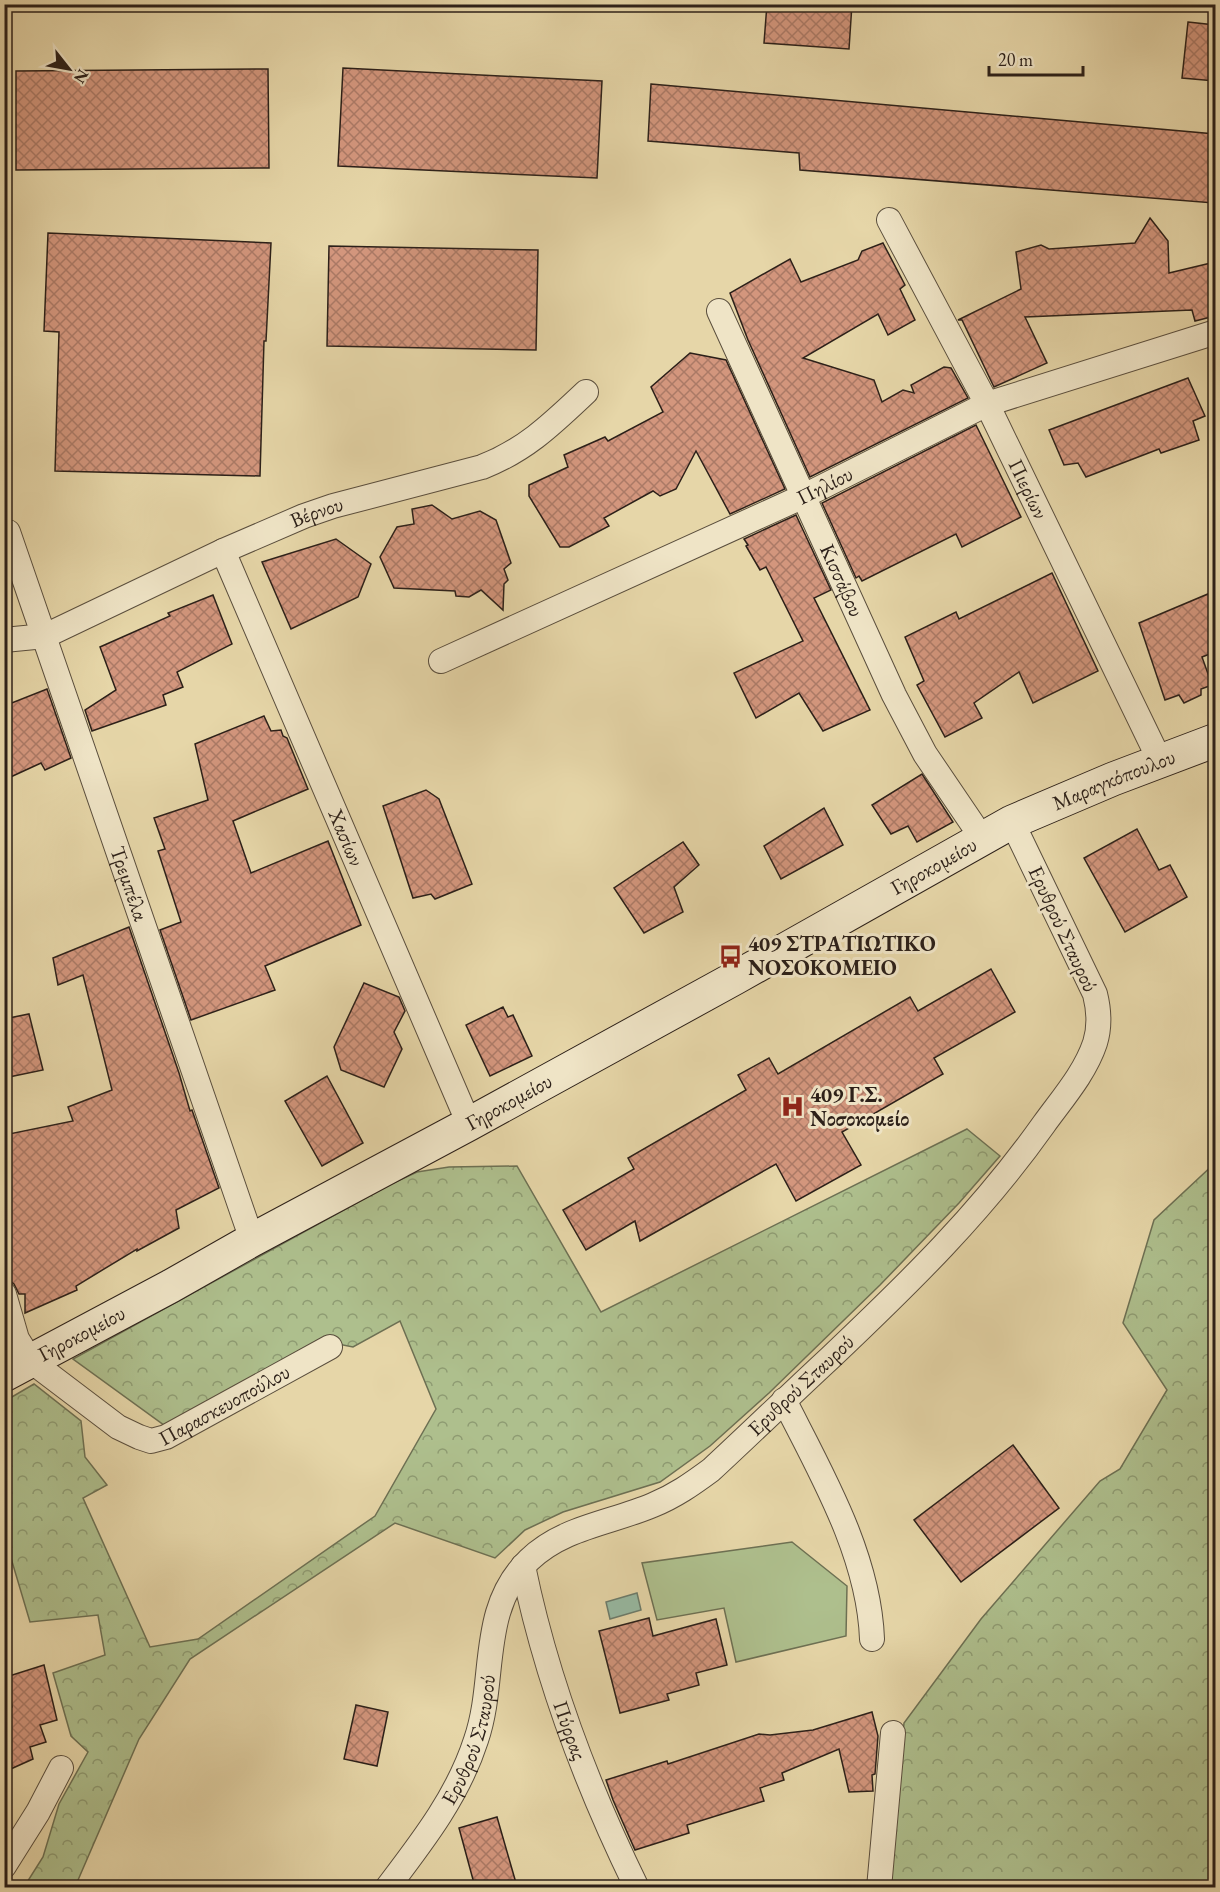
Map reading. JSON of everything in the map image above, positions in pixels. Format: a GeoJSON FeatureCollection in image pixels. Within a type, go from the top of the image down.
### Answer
{"type":"FeatureCollection","features":[{"type":"Feature","properties":{"kind":"main road","name":"Μαραγκόπουλου"},"geometry":{"type":"LineString","coordinates":[[1012,822],[1215,740]]}},
{"type":"Feature","properties":{"kind":"main road","name":"Γηροκομείου"},"geometry":{"type":"LineString","coordinates":[[18,1368],[735,978],[1012,822]]}},
{"type":"Feature","properties":{"kind":"street","name":"Πιερίων"},"geometry":{"type":"LineString","coordinates":[[889,220],[987,404],[1160,761]]}},
{"type":"Feature","properties":{"kind":"street","name":"Κισσάβου"},"geometry":{"type":"LineString","coordinates":[[719,311],[902,711],[926,754],[982,838]]}},
{"type":"Feature","properties":{"kind":"street","name":"Πηλίου"},"geometry":{"type":"LineString","coordinates":[[441,661],[804,496],[987,404],[1215,332]]}},
{"type":"Feature","properties":{"kind":"street","name":"Βέρνου"},"geometry":{"type":"LineString","coordinates":[[4,640],[45,636],[267,531],[333,506],[506,458],[551,425],[586,392]]}},
{"type":"Feature","properties":{"kind":"street","name":"Τρεμπέλα"},"geometry":{"type":"LineString","coordinates":[[4,531],[8,532],[45,636],[252,1240]]}},
{"type":"Feature","properties":{"kind":"street","name":"Χασίων"},"geometry":{"type":"LineString","coordinates":[[223,551],[469,1124]]}},
{"type":"Feature","properties":{"kind":"street","name":"Ερυθρού Σταυρού"},"geometry":{"type":"LineString","coordinates":[[387,1887],[438,1819],[472,1753],[485,1704],[495,1619],[505,1593],[523,1566],[547,1545],[570,1533],[652,1506],[681,1492],[711,1470],[929,1263],[1015,1164],[1083,1067],[1095,1042],[1098,1013],[1092,984],[1012,822]]}},
{"type":"Feature","properties":{"kind":"street","name":"Παρασκευοπούλου"},"geometry":{"type":"LineString","coordinates":[[4,1294],[17,1339],[18,1368],[118,1427],[139,1437],[152,1440],[166,1437],[330,1347]]}},
{"type":"Feature","properties":{"kind":"street"},"geometry":{"type":"LineString","coordinates":[[784,1400],[824,1479],[845,1529],[867,1595],[872,1638]]}},
{"type":"Feature","properties":{"kind":"street","name":"Πύρρας"},"geometry":{"type":"LineString","coordinates":[[523,1566],[536,1625],[551,1676],[607,1824],[637,1887]]}},
{"type":"Feature","properties":{"kind":"street"},"geometry":{"type":"LineString","coordinates":[[879,1887],[893,1733]]}},
{"type":"Feature","properties":{"kind":"street"},"geometry":{"type":"LineString","coordinates":[[4,1866],[38,1812],[61,1768]]}},
{"type":"Feature","properties":{"kind":"green space"},"geometry":{"type":"Polygon","coordinates":[[[967,1129],[1000,1156],[959,1203],[880,1285],[769,1393],[710,1446],[660,1482],[563,1512],[525,1530],[495,1558],[395,1523],[190,1659],[139,1739],[75,1887],[24,1887],[43,1857],[59,1804],[88,1752],[71,1736],[53,1673],[105,1655],[98,1615],[30,1622],[5,1538],[5,1401],[34,1384],[81,1421],[85,1457],[107,1485],[83,1498],[150,1647],[198,1639],[375,1516],[436,1409],[400,1321],[353,1347],[318,1340],[279,1364],[164,1425],[73,1359],[391,1184],[417,1172],[449,1167],[517,1166],[601,1312],[967,1129]]]}},
{"type":"Feature","properties":{"kind":"green space"},"geometry":{"type":"Polygon","coordinates":[[[1215,1163],[1215,1887],[889,1888],[904,1723],[981,1619],[1100,1481],[1120,1469],[1167,1390],[1123,1323],[1154,1220],[1215,1163]]]}},
{"type":"Feature","properties":{"kind":"green space"},"geometry":{"type":"Polygon","coordinates":[[[792,1542],[847,1586],[846,1636],[736,1662],[724,1608],[657,1620],[642,1563],[792,1542]]]}},
{"type":"Feature","properties":{"kind":"shaded area"},"geometry":{"type":"Polygon","coordinates":[[[637,1593],[641,1610],[610,1619],[606,1602],[637,1593]]]}},
{"type":"Feature","properties":{"kind":"building"},"geometry":{"type":"Polygon","coordinates":[[[767,4],[852,4],[849,49],[764,43],[767,4]]]}},
{"type":"Feature","properties":{"kind":"building"},"geometry":{"type":"Polygon","coordinates":[[[1188,22],[1215,25],[1215,81],[1182,78],[1188,22]]]}},
{"type":"Feature","properties":{"kind":"building"},"geometry":{"type":"Polygon","coordinates":[[[343,68],[602,81],[597,178],[338,166],[343,68]]]}},
{"type":"Feature","properties":{"kind":"building"},"geometry":{"type":"Polygon","coordinates":[[[268,69],[269,168],[16,170],[16,71],[268,69]]]}},
{"type":"Feature","properties":{"kind":"building"},"geometry":{"type":"Polygon","coordinates":[[[651,84],[1215,134],[1214,203],[800,170],[799,153],[648,141],[651,84]]]}},
{"type":"Feature","properties":{"kind":"building"},"geometry":{"type":"Polygon","coordinates":[[[1150,218],[1168,241],[1169,273],[1215,262],[1215,316],[1195,321],[1192,310],[1025,317],[1047,363],[994,387],[962,320],[958,320],[1021,289],[1016,252],[1041,245],[1049,249],[1135,243],[1150,218]]]}},
{"type":"Feature","properties":{"kind":"building"},"geometry":{"type":"Polygon","coordinates":[[[48,233],[271,243],[266,341],[264,341],[260,476],[55,471],[59,332],[44,331],[48,233]]]}},
{"type":"Feature","properties":{"kind":"building"},"geometry":{"type":"Polygon","coordinates":[[[883,243],[905,285],[900,289],[915,320],[888,335],[878,314],[803,358],[874,380],[882,402],[903,390],[914,393],[911,385],[944,367],[951,368],[968,398],[810,477],[748,340],[730,293],[790,259],[801,282],[858,260],[862,251],[883,243]]]}},
{"type":"Feature","properties":{"kind":"building"},"geometry":{"type":"Polygon","coordinates":[[[329,246],[538,250],[536,350],[327,346],[329,246]]]}},
{"type":"Feature","properties":{"kind":"building"},"geometry":{"type":"Polygon","coordinates":[[[690,353],[726,360],[785,489],[730,514],[696,451],[676,489],[660,496],[653,491],[604,518],[609,526],[569,547],[560,547],[529,496],[529,485],[568,467],[564,455],[605,437],[608,441],[663,412],[651,387],[690,353]]]}},
{"type":"Feature","properties":{"kind":"building"},"geometry":{"type":"Polygon","coordinates":[[[1188,378],[1205,416],[1193,421],[1199,440],[1161,453],[1159,449],[1086,477],[1078,463],[1064,465],[1049,430],[1188,378]]]}},
{"type":"Feature","properties":{"kind":"building"},"geometry":{"type":"Polygon","coordinates":[[[976,425],[1021,517],[962,547],[956,534],[862,581],[859,576],[856,578],[822,503],[976,425]]]}},
{"type":"Feature","properties":{"kind":"building"},"geometry":{"type":"Polygon","coordinates":[[[432,505],[452,519],[480,511],[496,520],[511,563],[504,569],[508,580],[504,584],[503,610],[481,590],[469,597],[456,596],[455,591],[394,588],[380,557],[397,527],[414,524],[412,509],[432,505]]]}},
{"type":"Feature","properties":{"kind":"building"},"geometry":{"type":"Polygon","coordinates":[[[796,515],[831,590],[814,598],[870,710],[823,731],[799,693],[756,718],[734,673],[803,641],[766,567],[760,570],[744,539],[796,515]]]}},
{"type":"Feature","properties":{"kind":"building"},"geometry":{"type":"Polygon","coordinates":[[[336,539],[371,564],[358,597],[291,629],[262,562],[336,539]]]}},
{"type":"Feature","properties":{"kind":"building"},"geometry":{"type":"Polygon","coordinates":[[[1052,573],[1098,671],[1033,703],[1019,672],[974,703],[982,718],[945,737],[917,685],[924,681],[905,637],[956,612],[959,619],[1052,573]]]}},
{"type":"Feature","properties":{"kind":"building"},"geometry":{"type":"Polygon","coordinates":[[[1215,591],[1215,652],[1202,657],[1212,685],[1201,689],[1201,695],[1184,703],[1179,695],[1165,700],[1139,623],[1215,591]]]}},
{"type":"Feature","properties":{"kind":"building"},"geometry":{"type":"Polygon","coordinates":[[[213,595],[232,644],[177,672],[183,687],[163,695],[166,705],[92,731],[85,710],[116,690],[100,647],[170,616],[168,613],[213,595]]]}},
{"type":"Feature","properties":{"kind":"building"},"geometry":{"type":"Polygon","coordinates":[[[47,689],[71,758],[45,770],[41,763],[4,780],[4,706],[47,689]]]}},
{"type":"Feature","properties":{"kind":"building"},"geometry":{"type":"Polygon","coordinates":[[[264,716],[271,731],[281,730],[283,736],[287,738],[308,789],[233,821],[251,873],[328,841],[361,925],[265,966],[275,990],[191,1020],[160,930],[181,922],[158,851],[165,849],[154,818],[208,800],[195,744],[264,716]]]}},
{"type":"Feature","properties":{"kind":"building"},"geometry":{"type":"Polygon","coordinates":[[[922,774],[953,822],[917,842],[908,826],[891,834],[872,805],[922,774]]]}},
{"type":"Feature","properties":{"kind":"building"},"geometry":{"type":"Polygon","coordinates":[[[426,790],[439,799],[472,884],[435,899],[431,894],[413,898],[383,806],[426,790]]]}},
{"type":"Feature","properties":{"kind":"building"},"geometry":{"type":"Polygon","coordinates":[[[824,808],[843,845],[781,879],[764,846],[824,808]]]}},
{"type":"Feature","properties":{"kind":"building"},"geometry":{"type":"Polygon","coordinates":[[[1137,829],[1159,870],[1170,865],[1187,897],[1125,932],[1084,858],[1137,829]]]}},
{"type":"Feature","properties":{"kind":"building"},"geometry":{"type":"Polygon","coordinates":[[[683,842],[699,865],[674,887],[683,912],[644,933],[614,888],[683,842]]]}},
{"type":"Feature","properties":{"kind":"building"},"geometry":{"type":"Polygon","coordinates":[[[129,927],[190,1111],[192,1110],[219,1188],[176,1210],[179,1228],[137,1251],[137,1249],[76,1286],[77,1290],[25,1313],[25,1294],[19,1294],[10,1281],[4,1261],[4,1135],[73,1121],[68,1107],[112,1090],[83,975],[58,985],[53,958],[129,927]]]}},
{"type":"Feature","properties":{"kind":"building"},"geometry":{"type":"Polygon","coordinates":[[[991,969],[1015,1012],[934,1058],[943,1074],[842,1132],[861,1165],[796,1201],[776,1164],[640,1241],[635,1221],[586,1250],[563,1210],[634,1169],[628,1158],[746,1090],[738,1075],[769,1058],[778,1074],[910,997],[918,1011],[991,969]]]}},
{"type":"Feature","properties":{"kind":"building"},"geometry":{"type":"Polygon","coordinates":[[[364,983],[399,997],[405,1011],[394,1032],[402,1049],[384,1087],[341,1070],[334,1047],[364,983]]]}},
{"type":"Feature","properties":{"kind":"building"},"geometry":{"type":"Polygon","coordinates":[[[503,1007],[508,1017],[513,1015],[532,1056],[490,1076],[466,1025],[503,1007]]]}},
{"type":"Feature","properties":{"kind":"building"},"geometry":{"type":"Polygon","coordinates":[[[29,1014],[43,1070],[4,1078],[4,1019],[29,1014]]]}},
{"type":"Feature","properties":{"kind":"building"},"geometry":{"type":"Polygon","coordinates":[[[327,1076],[363,1143],[322,1166],[285,1101],[327,1076]]]}},
{"type":"Feature","properties":{"kind":"building"},"geometry":{"type":"Polygon","coordinates":[[[1013,1445],[1059,1508],[961,1582],[914,1520],[1013,1445]]]}},
{"type":"Feature","properties":{"kind":"building"},"geometry":{"type":"Polygon","coordinates":[[[649,1618],[653,1636],[716,1619],[727,1665],[696,1673],[699,1685],[667,1694],[669,1700],[620,1713],[599,1631],[649,1618]]]}},
{"type":"Feature","properties":{"kind":"building"},"geometry":{"type":"Polygon","coordinates":[[[44,1665],[57,1720],[40,1725],[46,1742],[30,1747],[33,1759],[4,1772],[4,1709],[12,1707],[6,1677],[44,1665]]]}},
{"type":"Feature","properties":{"kind":"building"},"geometry":{"type":"Polygon","coordinates":[[[356,1705],[388,1712],[377,1766],[344,1759],[356,1705]]]}},
{"type":"Feature","properties":{"kind":"building"},"geometry":{"type":"Polygon","coordinates":[[[872,1712],[878,1736],[875,1774],[872,1775],[873,1791],[849,1792],[839,1749],[782,1773],[784,1780],[760,1788],[764,1801],[687,1825],[689,1833],[635,1850],[606,1780],[667,1761],[668,1764],[759,1734],[770,1735],[813,1730],[872,1712]]]}},
{"type":"Feature","properties":{"kind":"building"},"geometry":{"type":"Polygon","coordinates":[[[497,1817],[516,1883],[497,1887],[475,1887],[459,1828],[497,1817]]]}},
{"type":"Feature","properties":{"kind":"place","name":"409 ΣΤΡΑΤΙΩΤΙΚΟ ΝΟΣΟΚΟΜΕΙΟ"},"geometry":{"type":"Point","coordinates":[730,956]}},
{"type":"Feature","properties":{"kind":"place","name":"409 Γ.Σ. Νοσοκομείο"},"geometry":{"type":"Point","coordinates":[792,1107]}}]}
